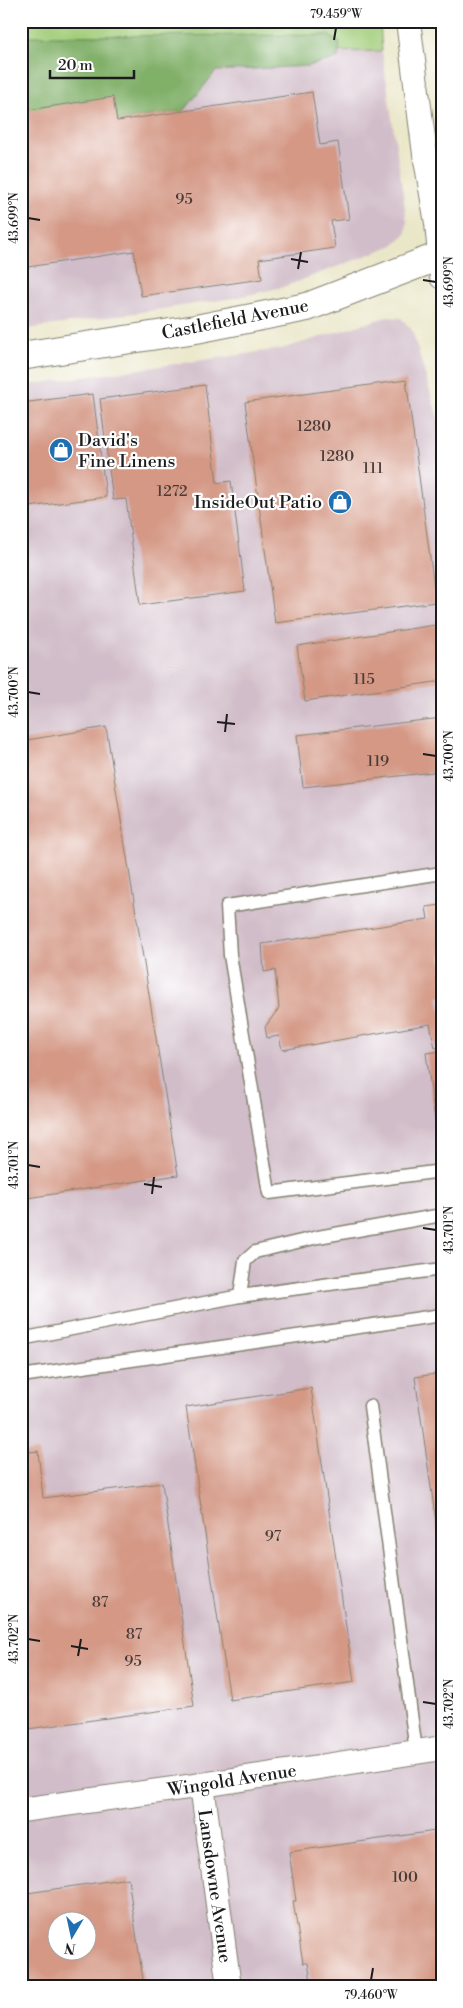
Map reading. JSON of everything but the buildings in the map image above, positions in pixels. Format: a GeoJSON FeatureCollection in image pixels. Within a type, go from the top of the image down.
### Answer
{"type":"FeatureCollection","features":[{"type":"Feature","properties":{"kind":"street"},"geometry":{"type":"LineString","coordinates":[[408,21],[441,263]]}},
{"type":"Feature","properties":{"kind":"street","name":"Castlefield Avenue"},"geometry":{"type":"LineString","coordinates":[[21,356],[196,329],[307,307],[441,263]]}},
{"type":"Feature","properties":{"kind":"street","name":"Wingold Avenue"},"geometry":{"type":"LineString","coordinates":[[21,1810],[202,1785],[442,1748]]}},
{"type":"Feature","properties":{"kind":"street","name":"Lansdowne Avenue"},"geometry":{"type":"LineString","coordinates":[[202,1785],[229,1987]]}},
{"type":"Feature","properties":{"kind":"lane"},"geometry":{"type":"LineString","coordinates":[[442,873],[227,906],[230,955],[269,1193],[442,1171]]}},
{"type":"Feature","properties":{"kind":"lane"},"geometry":{"type":"LineString","coordinates":[[240,1296],[245,1261],[255,1252],[318,1237],[442,1215]]}},
{"type":"Feature","properties":{"kind":"lane"},"geometry":{"type":"LineString","coordinates":[[21,1339],[240,1296],[442,1270]]}},
{"type":"Feature","properties":{"kind":"lane"},"geometry":{"type":"LineString","coordinates":[[21,1376],[442,1315]]}},
{"type":"Feature","properties":{"kind":"lane"},"geometry":{"type":"LineString","coordinates":[[370,1406],[416,1752]]}},
{"type":"Feature","properties":{"kind":"path"},"geometry":{"type":"LineString","coordinates":[[80,21],[295,21]]}},
{"type":"Feature","properties":{"kind":"shaded area"},"geometry":{"type":"Polygon","coordinates":[[[382,51],[407,222],[406,233],[394,245],[283,287],[234,298],[21,330],[21,56],[382,51]]]}},
{"type":"Feature","properties":{"kind":"shaded area"},"geometry":{"type":"Polygon","coordinates":[[[387,317],[401,318],[412,330],[442,432],[442,1987],[21,1987],[21,386],[281,349],[387,317]]]}},
{"type":"Feature","properties":{"kind":"green space"},"geometry":{"type":"Polygon","coordinates":[[[21,21],[380,21],[382,51],[21,56],[21,21]]]}},
{"type":"Feature","properties":{"kind":"green space"},"geometry":{"type":"Polygon","coordinates":[[[328,35],[340,43],[338,58],[308,66],[216,71],[184,111],[117,121],[21,111],[21,36],[328,35]]]}},
{"type":"Feature","properties":{"kind":"place","name":"David's Fine Linens"},"geometry":{"type":"Point","coordinates":[61,450]}},
{"type":"Feature","properties":{"kind":"place","name":"InsideOut Patio"},"geometry":{"type":"Point","coordinates":[340,502]}}]}
